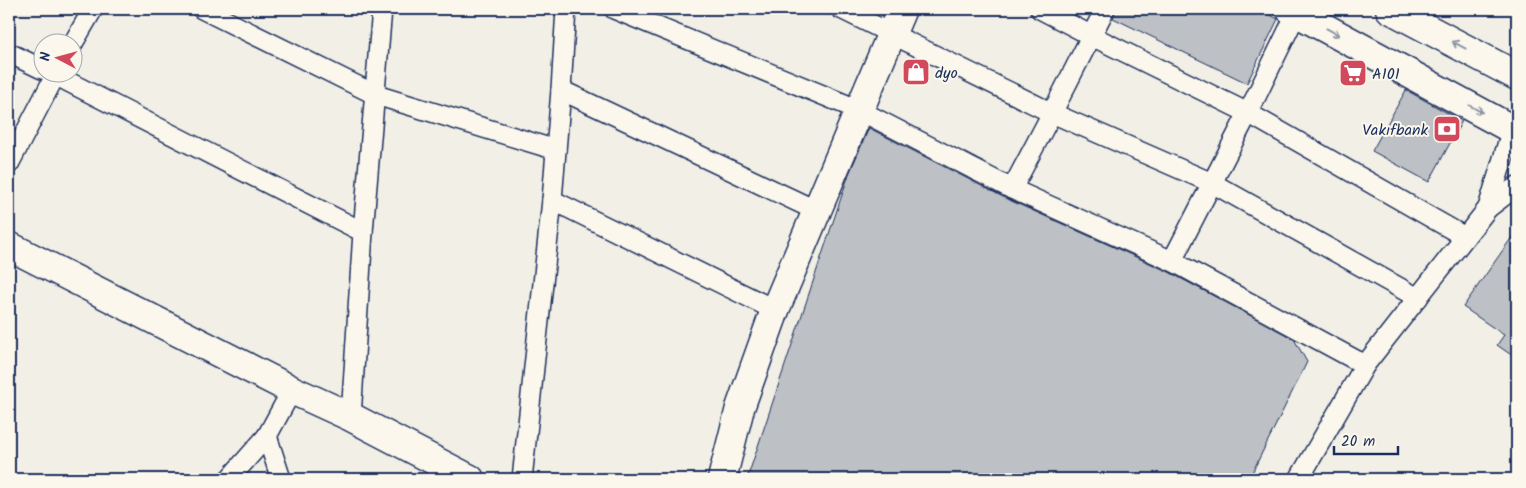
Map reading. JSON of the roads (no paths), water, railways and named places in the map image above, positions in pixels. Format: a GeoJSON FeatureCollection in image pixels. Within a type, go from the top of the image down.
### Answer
{"type":"FeatureCollection","features":[{"type":"Feature","properties":{"kind":"street"},"geometry":{"type":"LineString","coordinates":[[80,32],[93,9]]}},
{"type":"Feature","properties":{"kind":"street"},"geometry":{"type":"LineString","coordinates":[[202,9],[376,95],[556,150]]}},
{"type":"Feature","properties":{"kind":"street"},"geometry":{"type":"LineString","coordinates":[[351,417],[363,232],[382,9]]}},
{"type":"Feature","properties":{"kind":"street"},"geometry":{"type":"LineString","coordinates":[[522,479],[552,200],[566,9]]}},
{"type":"Feature","properties":{"kind":"street"},"geometry":{"type":"LineString","coordinates":[[614,9],[859,110],[1012,188],[1172,261],[1366,365]]}},
{"type":"Feature","properties":{"kind":"street"},"geometry":{"type":"LineString","coordinates":[[841,9],[1052,113],[1212,183],[1418,298]]}},
{"type":"Feature","properties":{"kind":"street"},"geometry":{"type":"LineString","coordinates":[[722,479],[740,408],[775,310],[902,9]]}},
{"type":"Feature","properties":{"kind":"street"},"geometry":{"type":"LineString","coordinates":[[1040,9],[1248,113],[1465,237]]}},
{"type":"Feature","properties":{"kind":"street"},"geometry":{"type":"LineString","coordinates":[[1012,188],[1105,9]]}},
{"type":"Feature","properties":{"kind":"street"},"geometry":{"type":"LineString","coordinates":[[1390,9],[1517,76]]}},
{"type":"Feature","properties":{"kind":"street"},"geometry":{"type":"LineString","coordinates":[[1172,261],[1248,113],[1294,10],[1515,127],[1488,208]]}},
{"type":"Feature","properties":{"kind":"street"},"geometry":{"type":"LineString","coordinates":[[9,52],[32,63]]}},
{"type":"Feature","properties":{"kind":"street"},"geometry":{"type":"LineString","coordinates":[[9,164],[46,82]]}},
{"type":"Feature","properties":{"kind":"street"},"geometry":{"type":"LineString","coordinates":[[70,82],[363,232]]}},
{"type":"Feature","properties":{"kind":"street"},"geometry":{"type":"LineString","coordinates":[[561,90],[817,211]]}},
{"type":"Feature","properties":{"kind":"street"},"geometry":{"type":"LineString","coordinates":[[1299,479],[1366,365],[1488,208],[1517,186]]}},
{"type":"Feature","properties":{"kind":"street"},"geometry":{"type":"LineString","coordinates":[[552,200],[775,310]]}},
{"type":"Feature","properties":{"kind":"street"},"geometry":{"type":"LineString","coordinates":[[9,246],[292,390],[351,417],[470,479]]}},
{"type":"Feature","properties":{"kind":"street"},"geometry":{"type":"LineString","coordinates":[[229,479],[267,436],[292,390]]}},
{"type":"Feature","properties":{"kind":"street"},"geometry":{"type":"LineString","coordinates":[[267,436],[281,479]]}},
{"type":"Feature","properties":{"kind":"place","name":"dyo"},"geometry":{"type":"Point","coordinates":[916,72]}},
{"type":"Feature","properties":{"kind":"place","name":"A101"},"geometry":{"type":"Point","coordinates":[1353,73]}},
{"type":"Feature","properties":{"kind":"place","name":"Vakıfbank"},"geometry":{"type":"Point","coordinates":[1447,129]}}]}
